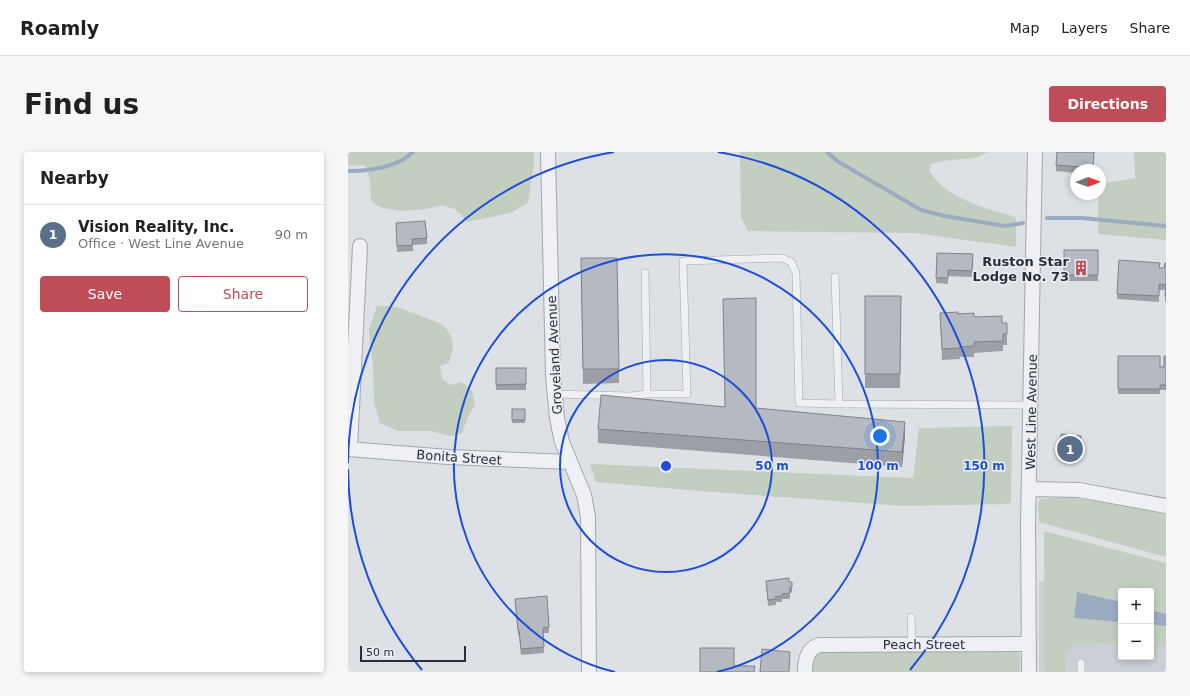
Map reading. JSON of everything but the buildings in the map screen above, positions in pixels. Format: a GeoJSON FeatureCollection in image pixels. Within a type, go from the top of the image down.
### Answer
{"type":"FeatureCollection","features":[{"type":"Feature","properties":{"kind":"street","name":"Groveland Avenue"},"geometry":{"type":"LineString","coordinates":[[548,152],[554,394],[556,418],[562,442],[584,495],[588,517],[589,672]]}},
{"type":"Feature","properties":{"kind":"street","name":"West Line Avenue"},"geometry":{"type":"LineString","coordinates":[[1029,672],[1029,489],[1035,152]]}},
{"type":"Feature","properties":{"kind":"street"},"geometry":{"type":"LineString","coordinates":[[349,449],[360,246]]}},
{"type":"Feature","properties":{"kind":"street","name":"Bonita Street"},"geometry":{"type":"LineString","coordinates":[[349,449],[448,457],[570,462]]}},
{"type":"Feature","properties":{"kind":"street"},"geometry":{"type":"LineString","coordinates":[[1029,489],[1079,490],[1166,506]]}},
{"type":"Feature","properties":{"kind":"street","name":"Peach Street"},"geometry":{"type":"LineString","coordinates":[[805,672],[806,659],[810,650],[814,646],[819,645],[1029,644]]}},
{"type":"Feature","properties":{"kind":"lane"},"geometry":{"type":"LineString","coordinates":[[554,394],[630,396],[647,394],[687,394],[683,261],[782,258],[791,262],[796,273],[799,403],[1031,405]]}},
{"type":"Feature","properties":{"kind":"lane"},"geometry":{"type":"LineString","coordinates":[[645,273],[647,394]]}},
{"type":"Feature","properties":{"kind":"lane"},"geometry":{"type":"LineString","coordinates":[[835,277],[839,404]]}},
{"type":"Feature","properties":{"kind":"lane"},"geometry":{"type":"LineString","coordinates":[[911,617],[912,644]]}},
{"type":"Feature","properties":{"kind":"lane"},"geometry":{"type":"LineString","coordinates":[[1081,662],[1081,672]]}},
{"type":"Feature","properties":{"kind":"shaded area"},"geometry":{"type":"Polygon","coordinates":[[[1039,581],[1103,581],[1140,588],[1118,588],[1118,660],[1154,660],[1154,592],[1166,595],[1166,672],[1039,672],[1039,581]]]}},
{"type":"Feature","properties":{"kind":"green space"},"geometry":{"type":"Polygon","coordinates":[[[348,152],[534,152],[534,163],[528,203],[510,213],[467,222],[462,215],[454,209],[442,205],[427,209],[400,211],[379,207],[371,200],[370,180],[365,165],[348,166],[348,152]]]}},
{"type":"Feature","properties":{"kind":"green space"},"geometry":{"type":"Polygon","coordinates":[[[740,152],[988,152],[973,158],[936,162],[931,164],[929,171],[939,183],[956,195],[976,204],[1016,217],[1016,247],[915,233],[748,231],[741,218],[740,152]]]}},
{"type":"Feature","properties":{"kind":"green space"},"geometry":{"type":"Polygon","coordinates":[[[1134,152],[1166,152],[1166,240],[1098,234],[1098,200],[1106,200],[1106,183],[1135,178],[1134,152]]]}},
{"type":"Feature","properties":{"kind":"green space"},"geometry":{"type":"Polygon","coordinates":[[[377,306],[400,308],[437,322],[445,327],[452,338],[453,348],[449,363],[440,366],[442,379],[452,385],[462,382],[472,391],[475,405],[468,417],[462,433],[450,436],[430,431],[398,431],[380,423],[374,403],[373,367],[369,330],[377,306]]]}},
{"type":"Feature","properties":{"kind":"green space"},"geometry":{"type":"Polygon","coordinates":[[[1012,426],[1011,503],[1003,504],[903,506],[596,482],[590,464],[913,478],[919,428],[1012,426]]]}},
{"type":"Feature","properties":{"kind":"green space"},"geometry":{"type":"Polygon","coordinates":[[[1068,497],[1110,503],[1166,514],[1166,557],[1039,522],[1038,503],[1040,499],[1068,497]]]}},
{"type":"Feature","properties":{"kind":"green space"},"geometry":{"type":"Polygon","coordinates":[[[1044,531],[1166,563],[1166,646],[1158,646],[1157,657],[1154,657],[1154,588],[1118,588],[1118,644],[1075,643],[1066,654],[1065,672],[1045,672],[1044,531]]]}},
{"type":"Feature","properties":{"kind":"green space"},"geometry":{"type":"Polygon","coordinates":[[[822,649],[1016,650],[1020,655],[1020,672],[810,672],[812,657],[822,649]]]}},
{"type":"Feature","properties":{"kind":"water"},"geometry":{"type":"Polygon","coordinates":[[[1077,592],[1118,601],[1118,622],[1074,618],[1077,592]]]}},
{"type":"Feature","properties":{"kind":"water"},"geometry":{"type":"Polygon","coordinates":[[[1154,611],[1166,614],[1166,626],[1154,624],[1154,611]]]}},
{"type":"Feature","properties":{"kind":"waterway"},"geometry":{"type":"LineString","coordinates":[[348,171],[383,168],[399,162],[413,152]]}},
{"type":"Feature","properties":{"kind":"waterway"},"geometry":{"type":"LineString","coordinates":[[827,152],[837,161],[921,210],[945,216],[1005,226],[1023,223]]}},
{"type":"Feature","properties":{"kind":"waterway"},"geometry":{"type":"LineString","coordinates":[[1047,218],[1082,218],[1166,226]]}},
{"type":"Feature","properties":{"kind":"place","name":"Ruston Star Lodge No. 73"},"geometry":{"type":"Point","coordinates":[1081,268]}},
{"type":"Feature","properties":{"kind":"place","name":"Vision Reality, Inc."},"geometry":{"type":"Point","coordinates":[1070,449]}}]}
